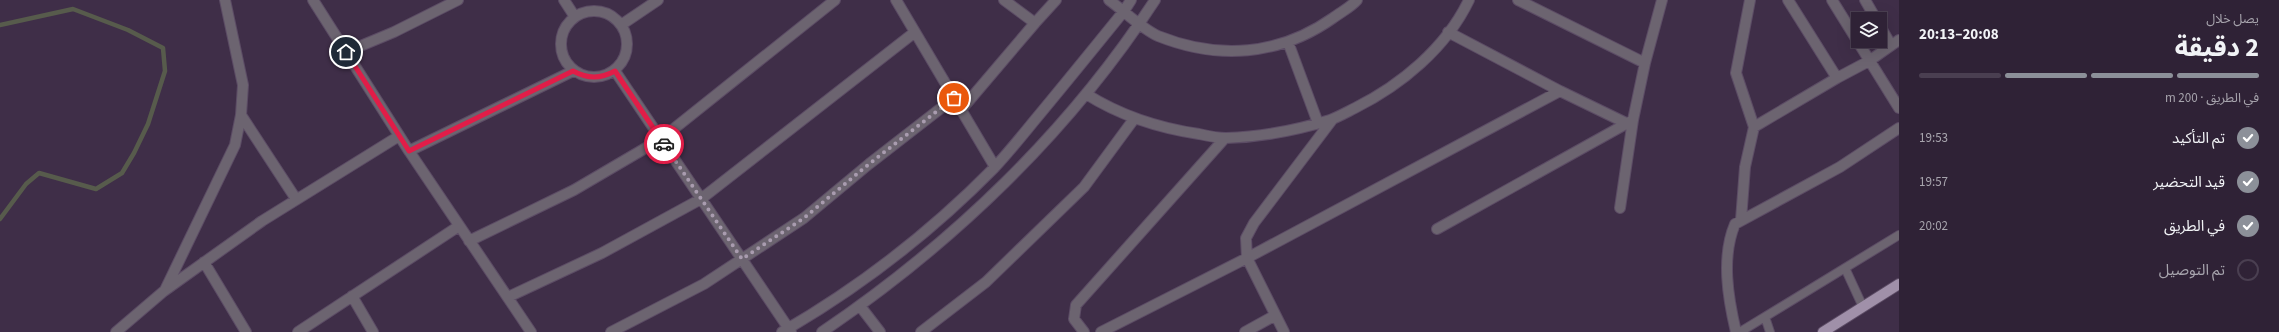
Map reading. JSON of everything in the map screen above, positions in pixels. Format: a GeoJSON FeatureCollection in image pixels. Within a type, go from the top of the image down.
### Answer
{"type":"FeatureCollection","features":[{"type":"Feature","properties":{"kind":"main road"},"geometry":{"type":"LineString","coordinates":[[1823,332],[1899,284]]}},
{"type":"Feature","properties":{"kind":"street"},"geometry":{"type":"LineString","coordinates":[[164,291],[235,145],[241,115],[243,85],[225,0]]}},
{"type":"Feature","properties":{"kind":"street"},"geometry":{"type":"LineString","coordinates":[[313,0],[399,136],[531,332]]}},
{"type":"Feature","properties":{"kind":"street"},"geometry":{"type":"LineString","coordinates":[[346,52],[394,32],[458,0]]}},
{"type":"Feature","properties":{"kind":"street"},"geometry":{"type":"LineString","coordinates":[[564,0],[575,17]]}},
{"type":"Feature","properties":{"kind":"street"},"geometry":{"type":"LineString","coordinates":[[621,25],[658,0]]}},
{"type":"Feature","properties":{"kind":"street"},"geometry":{"type":"LineString","coordinates":[[469,241],[574,190],[661,139],[835,0]]}},
{"type":"Feature","properties":{"kind":"street"},"geometry":{"type":"LineString","coordinates":[[896,0],[995,167]]}},
{"type":"Feature","properties":{"kind":"street"},"geometry":{"type":"LineString","coordinates":[[1004,0],[1035,23]]}},
{"type":"Feature","properties":{"kind":"street"},"geometry":{"type":"LineString","coordinates":[[961,110],[1056,0]]}},
{"type":"Feature","properties":{"kind":"street"},"geometry":{"type":"LineString","coordinates":[[1109,0],[1156,35],[1193,47],[1218,52],[1259,50],[1288,42],[1321,27],[1357,0]]}},
{"type":"Feature","properties":{"kind":"street"},"geometry":{"type":"LineString","coordinates":[[615,71],[742,259],[787,331],[852,289],[912,242],[995,167],[1124,11],[1131,0]]}},
{"type":"Feature","properties":{"kind":"street"},"geometry":{"type":"LineString","coordinates":[[822,332],[860,306],[918,261],[971,215],[1010,177],[1086,94],[1140,23],[1155,0]]}},
{"type":"Feature","properties":{"kind":"street"},"geometry":{"type":"LineString","coordinates":[[1086,94],[1108,107],[1134,119],[1175,131],[1225,138],[1268,133],[1332,120],[1373,99],[1411,73],[1448,32],[1469,0]]}},
{"type":"Feature","properties":{"kind":"street"},"geometry":{"type":"LineString","coordinates":[[1518,0],[1645,62]]}},
{"type":"Feature","properties":{"kind":"street"},"geometry":{"type":"LineString","coordinates":[[1620,208],[1630,121],[1662,0]]}},
{"type":"Feature","properties":{"kind":"street"},"geometry":{"type":"LineString","coordinates":[[1741,220],[1746,167],[1754,127],[1736,73],[1750,0]]}},
{"type":"Feature","properties":{"kind":"street"},"geometry":{"type":"LineString","coordinates":[[1788,0],[1837,78]]}},
{"type":"Feature","properties":{"kind":"street"},"geometry":{"type":"LineString","coordinates":[[1832,0],[1899,108]]}},
{"type":"Feature","properties":{"kind":"street"},"geometry":{"type":"LineString","coordinates":[[1865,0],[1872,12]]}},
{"type":"Feature","properties":{"kind":"street"},"geometry":{"type":"LineString","coordinates":[[588,11],[597,11],[615,18],[621,25],[626,34],[626,54],[622,63],[615,71],[605,76],[594,78],[583,76],[573,71],[563,57],[560,41],[563,30],[575,17],[588,11]]}},
{"type":"Feature","properties":{"kind":"street"},"geometry":{"type":"LineString","coordinates":[[508,297],[602,253],[701,199],[914,32]]}},
{"type":"Feature","properties":{"kind":"street"},"geometry":{"type":"LineString","coordinates":[[1448,32],[1560,91],[1630,121]]}},
{"type":"Feature","properties":{"kind":"street"},"geometry":{"type":"LineString","coordinates":[[1754,127],[1869,61],[1895,42],[1887,33]]}},
{"type":"Feature","properties":{"kind":"street"},"geometry":{"type":"LineString","coordinates":[[1288,42],[1318,123]]}},
{"type":"Feature","properties":{"kind":"street"},"geometry":{"type":"LineString","coordinates":[[409,151],[573,71]]}},
{"type":"Feature","properties":{"kind":"street"},"geometry":{"type":"LineString","coordinates":[[1101,332],[1247,258],[1560,91]]}},
{"type":"Feature","properties":{"kind":"street"},"geometry":{"type":"LineString","coordinates":[[611,332],[704,284],[804,218],[869,164],[954,98]]}},
{"type":"Feature","properties":{"kind":"street"},"geometry":{"type":"LineString","coordinates":[[241,115],[296,199]]}},
{"type":"Feature","properties":{"kind":"street"},"geometry":{"type":"LineString","coordinates":[[921,332],[986,282],[1084,187],[1134,119]]}},
{"type":"Feature","properties":{"kind":"street"},"geometry":{"type":"LineString","coordinates":[[1284,332],[1274,316],[1247,258],[1245,244],[1249,231],[1332,120]]}},
{"type":"Feature","properties":{"kind":"street"},"geometry":{"type":"LineString","coordinates":[[1437,229],[1630,121]]}},
{"type":"Feature","properties":{"kind":"street"},"geometry":{"type":"LineString","coordinates":[[1736,332],[1728,290],[1727,251],[1735,224],[1840,167],[1899,128]]}},
{"type":"Feature","properties":{"kind":"street"},"geometry":{"type":"LineString","coordinates":[[116,332],[164,291],[204,262],[296,199],[399,136]]}},
{"type":"Feature","properties":{"kind":"street"},"geometry":{"type":"LineString","coordinates":[[1084,332],[1074,319],[1076,305],[1225,138]]}},
{"type":"Feature","properties":{"kind":"street"},"geometry":{"type":"LineString","coordinates":[[298,332],[459,226]]}},
{"type":"Feature","properties":{"kind":"street"},"geometry":{"type":"LineString","coordinates":[[204,262],[246,332]]}},
{"type":"Feature","properties":{"kind":"street"},"geometry":{"type":"LineString","coordinates":[[352,296],[373,332]]}},
{"type":"Feature","properties":{"kind":"street"},"geometry":{"type":"LineString","coordinates":[[860,306],[880,332]]}},
{"type":"Feature","properties":{"kind":"street"},"geometry":{"type":"LineString","coordinates":[[1245,332],[1274,316]]}},
{"type":"Feature","properties":{"kind":"lane"},"geometry":{"type":"LineString","coordinates":[[1740,332],[1899,235]]}},
{"type":"Feature","properties":{"kind":"lane"},"geometry":{"type":"LineString","coordinates":[[1845,268],[1863,307]]}},
{"type":"Feature","properties":{"kind":"lane"},"geometry":{"type":"LineString","coordinates":[[1765,317],[1770,332]]}},
{"type":"Feature","properties":{"kind":"waterway"},"geometry":{"type":"LineString","coordinates":[[0,25],[73,9],[128,30],[163,48],[165,71],[148,124],[134,153],[122,173],[96,189],[39,173],[26,184],[0,219]]}},
{"type":"Feature","properties":{"kind":"way so far"},"geometry":{"type":"LineString","coordinates":[[664,144],[742,259],[804,218],[869,164],[954,98]]}},
{"type":"Feature","properties":{"kind":"route"},"geometry":{"type":"LineString","coordinates":[[346,52],[409,151],[573,71],[583,76],[594,78],[605,76],[615,71],[664,144]]}}]}
